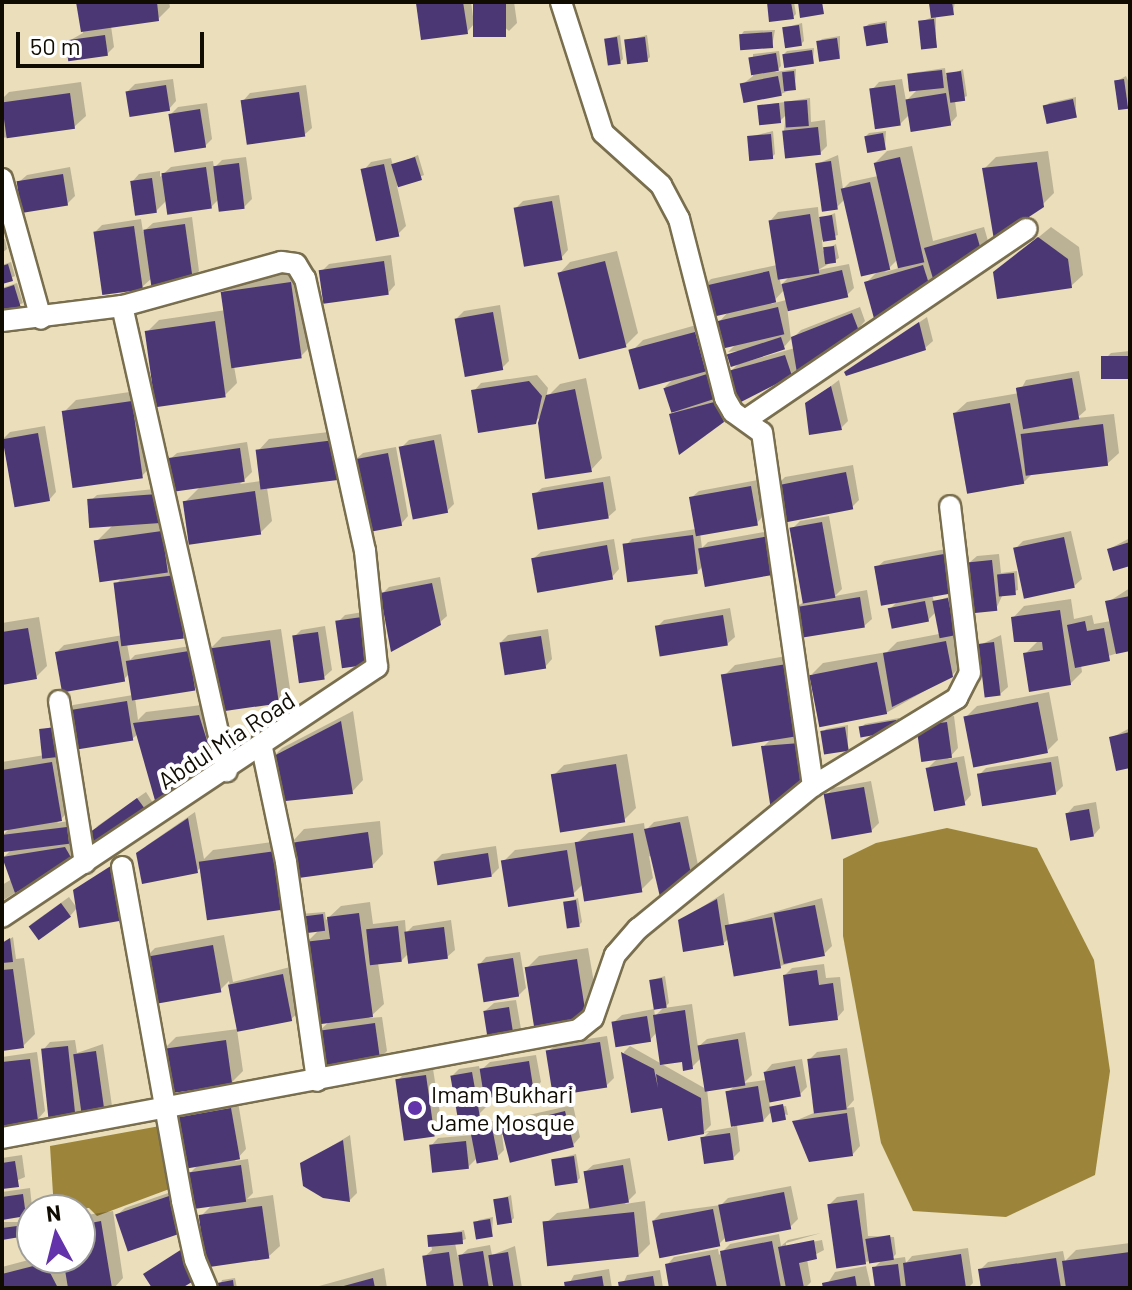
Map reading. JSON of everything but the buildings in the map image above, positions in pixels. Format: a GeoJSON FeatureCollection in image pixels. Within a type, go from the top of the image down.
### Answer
{"type":"FeatureCollection","features":[{"type":"Feature","properties":{"kind":"street"},"geometry":{"type":"LineString","coordinates":[[561,2],[603,133],[661,185],[679,219],[725,398],[733,412],[747,419],[762,433],[813,786]]}},
{"type":"Feature","properties":{"kind":"street"},"geometry":{"type":"LineString","coordinates":[[2,179],[41,319]]}},
{"type":"Feature","properties":{"kind":"street"},"geometry":{"type":"LineString","coordinates":[[747,419],[1027,229]]}},
{"type":"Feature","properties":{"kind":"street","name":"Abdul Mia Road"},"geometry":{"type":"LineString","coordinates":[[2,917],[262,748],[377,667],[365,551],[305,279],[296,264],[281,262],[122,306]]}},
{"type":"Feature","properties":{"kind":"street"},"geometry":{"type":"LineString","coordinates":[[2,321],[41,319],[122,306],[227,771]]}},
{"type":"Feature","properties":{"kind":"street"},"geometry":{"type":"LineString","coordinates":[[2,1138],[166,1110],[578,1030],[593,1018],[615,955],[638,929],[813,786],[957,698],[970,673],[950,506]]}},
{"type":"Feature","properties":{"kind":"street"},"geometry":{"type":"LineString","coordinates":[[59,701],[85,863]]}},
{"type":"Feature","properties":{"kind":"street"},"geometry":{"type":"LineString","coordinates":[[262,748],[286,862],[317,1081]]}},
{"type":"Feature","properties":{"kind":"street"},"geometry":{"type":"LineString","coordinates":[[122,867],[195,1260],[207,1288]]}},
{"type":"Feature","properties":{"kind":"shaded area"},"geometry":{"type":"Polygon","coordinates":[[[947,828],[1037,848],[1094,960],[1110,1071],[1095,1175],[1006,1217],[913,1211],[881,1143],[843,936],[843,859],[876,843],[947,828]]]}},
{"type":"Feature","properties":{"kind":"shaded area"},"geometry":{"type":"Polygon","coordinates":[[[160,1126],[172,1188],[97,1216],[96,1194],[53,1194],[50,1146],[160,1126]]]}},
{"type":"Feature","properties":{"kind":"place","name":"Imam Bukhari Jame Mosque"},"geometry":{"type":"Point","coordinates":[415,1108]}}]}
